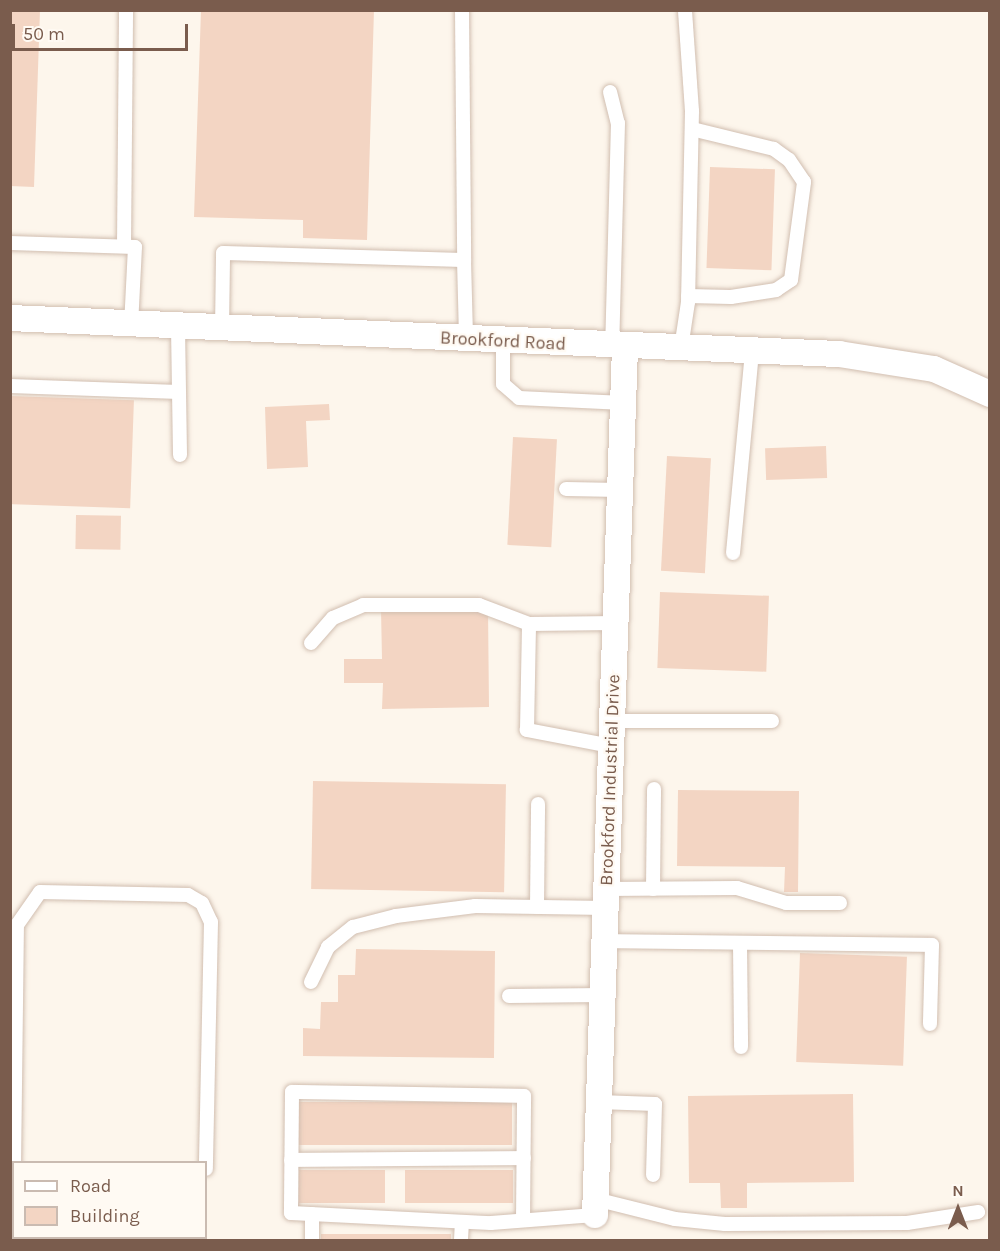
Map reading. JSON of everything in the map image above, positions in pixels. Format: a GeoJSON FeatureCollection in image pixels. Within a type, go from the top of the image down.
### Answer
{"type":"FeatureCollection","features":[{"type":"Feature","properties":{"kind":"street","name":"Brookford Road"},"geometry":{"type":"LineString","coordinates":[[10,318],[892,358],[934,369],[990,394]]}},
{"type":"Feature","properties":{"kind":"street","name":"Brookford Industrial Drive"},"geometry":{"type":"LineString","coordinates":[[595,1207],[624,403],[619,346]]}},
{"type":"Feature","properties":{"kind":"lane"},"geometry":{"type":"LineString","coordinates":[[124,246],[126,10]]}},
{"type":"Feature","properties":{"kind":"lane"},"geometry":{"type":"LineString","coordinates":[[462,10],[466,339]]}},
{"type":"Feature","properties":{"kind":"lane"},"geometry":{"type":"LineString","coordinates":[[681,348],[687,296],[692,129],[685,10]]}},
{"type":"Feature","properties":{"kind":"lane"},"geometry":{"type":"LineString","coordinates":[[610,92],[618,123],[619,346]]}},
{"type":"Feature","properties":{"kind":"lane"},"geometry":{"type":"LineString","coordinates":[[687,296],[731,297],[776,290],[791,280],[804,182],[774,149],[692,129]]}},
{"type":"Feature","properties":{"kind":"lane"},"geometry":{"type":"LineString","coordinates":[[10,243],[135,247],[131,325]]}},
{"type":"Feature","properties":{"kind":"lane"},"geometry":{"type":"LineString","coordinates":[[222,328],[223,253],[464,260]]}},
{"type":"Feature","properties":{"kind":"lane"},"geometry":{"type":"LineString","coordinates":[[178,327],[180,455]]}},
{"type":"Feature","properties":{"kind":"lane"},"geometry":{"type":"LineString","coordinates":[[502,340],[503,384],[519,398],[624,403]]}},
{"type":"Feature","properties":{"kind":"lane"},"geometry":{"type":"LineString","coordinates":[[733,553],[752,351]]}},
{"type":"Feature","properties":{"kind":"lane"},"geometry":{"type":"LineString","coordinates":[[10,386],[178,392]]}},
{"type":"Feature","properties":{"kind":"lane"},"geometry":{"type":"LineString","coordinates":[[566,489],[620,490]]}},
{"type":"Feature","properties":{"kind":"lane"},"geometry":{"type":"LineString","coordinates":[[311,643],[333,618],[363,605],[478,605],[529,624],[616,623]]}},
{"type":"Feature","properties":{"kind":"lane"},"geometry":{"type":"LineString","coordinates":[[529,624],[527,730],[611,746]]}},
{"type":"Feature","properties":{"kind":"lane"},"geometry":{"type":"LineString","coordinates":[[612,721],[772,721]]}},
{"type":"Feature","properties":{"kind":"lane"},"geometry":{"type":"LineString","coordinates":[[652,889],[654,789]]}},
{"type":"Feature","properties":{"kind":"lane"},"geometry":{"type":"LineString","coordinates":[[537,907],[538,804]]}},
{"type":"Feature","properties":{"kind":"lane"},"geometry":{"type":"LineString","coordinates":[[311,982],[328,947],[353,927],[475,906],[537,907],[606,899],[652,889],[737,888],[786,903],[840,903]]}},
{"type":"Feature","properties":{"kind":"lane"},"geometry":{"type":"LineString","coordinates":[[14,1161],[12,1094],[17,925],[28,902],[40,892],[188,895],[202,903],[211,922],[206,1161]]}},
{"type":"Feature","properties":{"kind":"lane"},"geometry":{"type":"LineString","coordinates":[[604,941],[932,945],[930,1024]]}},
{"type":"Feature","properties":{"kind":"lane"},"geometry":{"type":"LineString","coordinates":[[740,943],[741,1047]]}},
{"type":"Feature","properties":{"kind":"lane"},"geometry":{"type":"LineString","coordinates":[[509,996],[602,995]]}},
{"type":"Feature","properties":{"kind":"lane"},"geometry":{"type":"LineString","coordinates":[[523,1220],[524,1096],[292,1092],[291,1213],[462,1222],[523,1220],[595,1207],[725,1224],[907,1223],[978,1212]]}},
{"type":"Feature","properties":{"kind":"lane"},"geometry":{"type":"LineString","coordinates":[[599,1102],[655,1104],[653,1175]]}},
{"type":"Feature","properties":{"kind":"lane"},"geometry":{"type":"LineString","coordinates":[[291,1160],[524,1158]]}},
{"type":"Feature","properties":{"kind":"lane"},"geometry":{"type":"LineString","coordinates":[[312,1214],[312,1240]]}},
{"type":"Feature","properties":{"kind":"lane"},"geometry":{"type":"LineString","coordinates":[[461,1240],[462,1222]]}},
{"type":"Feature","properties":{"kind":"building"},"geometry":{"type":"Polygon","coordinates":[[[10,10],[40,10],[34,187],[10,186],[10,10]]]}},
{"type":"Feature","properties":{"kind":"building"},"geometry":{"type":"Polygon","coordinates":[[[201,10],[374,10],[367,240],[303,238],[303,220],[194,217],[201,10]]]}},
{"type":"Feature","properties":{"kind":"building"},"geometry":{"type":"Polygon","coordinates":[[[710,167],[775,169],[771,270],[706,268],[710,167]]]}},
{"type":"Feature","properties":{"kind":"building"},"geometry":{"type":"Polygon","coordinates":[[[10,396],[134,400],[130,508],[10,504],[10,396]]]}},
{"type":"Feature","properties":{"kind":"building"},"geometry":{"type":"Polygon","coordinates":[[[329,404],[330,420],[306,421],[308,467],[267,469],[265,407],[329,404]]]}},
{"type":"Feature","properties":{"kind":"building"},"geometry":{"type":"Polygon","coordinates":[[[513,437],[557,439],[551,547],[507,545],[513,437]]]}},
{"type":"Feature","properties":{"kind":"building"},"geometry":{"type":"Polygon","coordinates":[[[826,446],[827,478],[766,480],[765,448],[826,446]]]}},
{"type":"Feature","properties":{"kind":"building"},"geometry":{"type":"Polygon","coordinates":[[[667,456],[711,458],[705,573],[661,571],[667,456]]]}},
{"type":"Feature","properties":{"kind":"building"},"geometry":{"type":"Polygon","coordinates":[[[76,515],[121,516],[120,550],[75,549],[76,515]]]}},
{"type":"Feature","properties":{"kind":"building"},"geometry":{"type":"Polygon","coordinates":[[[660,592],[769,596],[766,672],[657,668],[660,592]]]}},
{"type":"Feature","properties":{"kind":"building"},"geometry":{"type":"Polygon","coordinates":[[[488,609],[489,707],[382,709],[383,683],[344,683],[344,659],[382,659],[381,610],[488,609]]]}},
{"type":"Feature","properties":{"kind":"building"},"geometry":{"type":"Polygon","coordinates":[[[313,781],[506,784],[504,892],[311,889],[313,781]]]}},
{"type":"Feature","properties":{"kind":"building"},"geometry":{"type":"Polygon","coordinates":[[[678,790],[799,791],[798,892],[784,892],[785,867],[677,866],[678,790]]]}},
{"type":"Feature","properties":{"kind":"building"},"geometry":{"type":"Polygon","coordinates":[[[356,949],[495,951],[494,1058],[303,1056],[303,1028],[320,1029],[321,1002],[338,1002],[338,975],[355,975],[356,949]]]}},
{"type":"Feature","properties":{"kind":"building"},"geometry":{"type":"Polygon","coordinates":[[[800,953],[907,957],[903,1066],[796,1062],[800,953]]]}},
{"type":"Feature","properties":{"kind":"building"},"geometry":{"type":"Polygon","coordinates":[[[853,1094],[854,1182],[747,1183],[747,1208],[721,1208],[720,1183],[689,1183],[688,1096],[853,1094]]]}},
{"type":"Feature","properties":{"kind":"building"},"geometry":{"type":"Polygon","coordinates":[[[297,1102],[512,1102],[512,1145],[297,1145],[297,1102]]]}},
{"type":"Feature","properties":{"kind":"building"},"geometry":{"type":"Polygon","coordinates":[[[299,1170],[385,1170],[385,1203],[299,1203],[299,1170]]]}},
{"type":"Feature","properties":{"kind":"building"},"geometry":{"type":"Polygon","coordinates":[[[405,1170],[513,1170],[513,1203],[405,1203],[405,1170]]]}},
{"type":"Feature","properties":{"kind":"building"},"geometry":{"type":"Polygon","coordinates":[[[321,1234],[451,1234],[451,1240],[321,1240],[321,1234]]]}}]}
